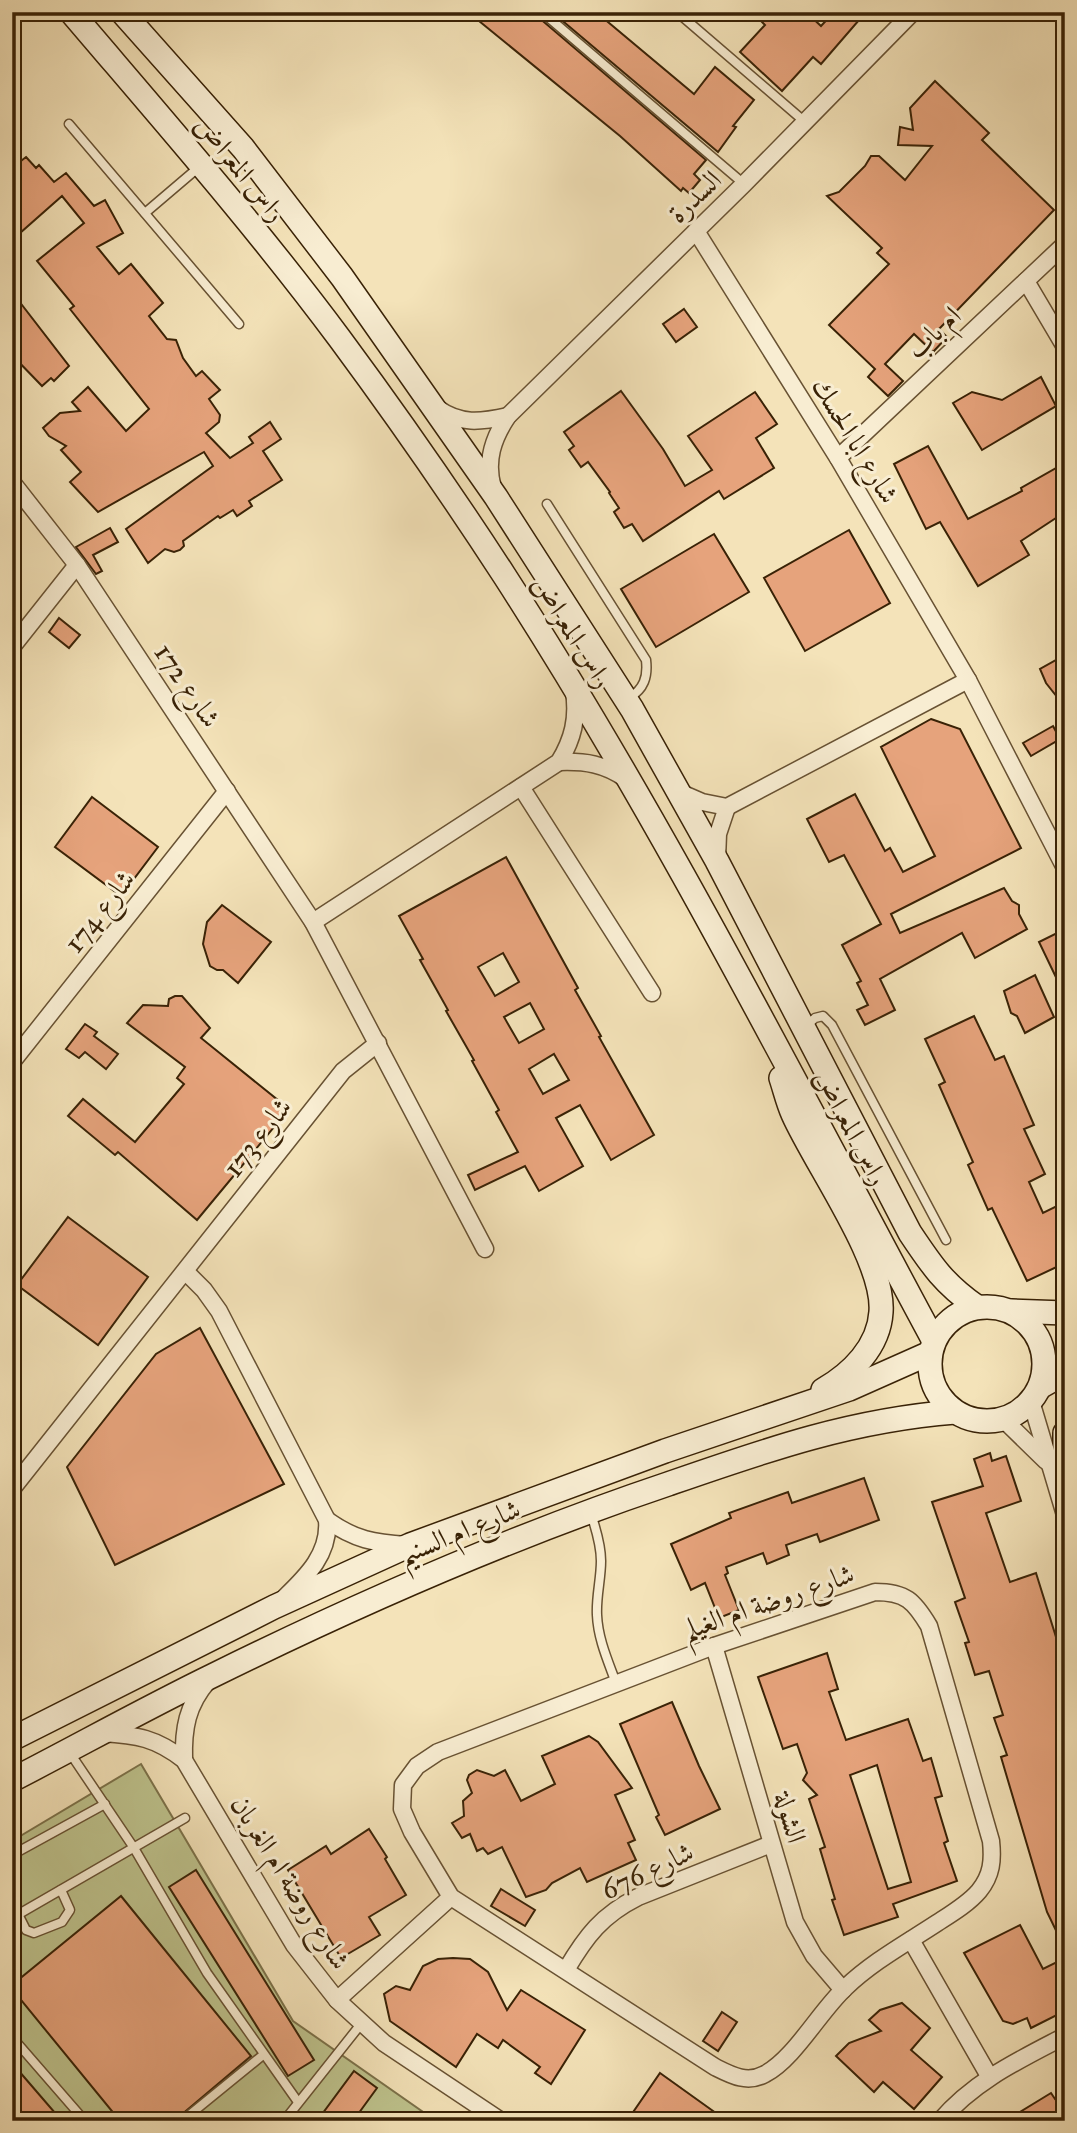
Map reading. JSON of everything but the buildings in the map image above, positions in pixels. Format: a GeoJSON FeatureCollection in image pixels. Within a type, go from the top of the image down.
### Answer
{"type":"FeatureCollection","features":[{"type":"Feature","properties":{"kind":"street","name":"راس المعراض"},"geometry":{"type":"LineString","coordinates":[[71,12],[201,165],[338,337],[489,553],[632,784],[703,910],[932,1347]]}},
{"type":"Feature","properties":{"kind":"street","name":"راس المعراض"},"geometry":{"type":"LineString","coordinates":[[122,12],[243,148],[342,277],[496,497],[626,699],[718,861],[911,1233],[932,1266],[954,1291],[977,1307]]}},
{"type":"Feature","properties":{"kind":"street","name":"السدرة"},"geometry":{"type":"LineString","coordinates":[[496,497],[491,481],[492,447],[508,416],[744,184],[913,12]]}},
{"type":"Feature","properties":{"kind":"street","name":"شارع ابا الحسك"},"geometry":{"type":"LineString","coordinates":[[696,230],[838,458],[968,680],[1065,869]]}},
{"type":"Feature","properties":{"kind":"street","name":"ام باب"},"geometry":{"type":"LineString","coordinates":[[838,458],[1065,244]]}},
{"type":"Feature","properties":{"kind":"street"},"geometry":{"type":"LineString","coordinates":[[1026,281],[1065,347]]}},
{"type":"Feature","properties":{"kind":"street"},"geometry":{"type":"LineString","coordinates":[[432,404],[448,416],[467,422],[508,416]]}},
{"type":"Feature","properties":{"kind":"street","name":"شارع 172"},"geometry":{"type":"LineString","coordinates":[[12,482],[77,565],[313,922],[485,1249]]}},
{"type":"Feature","properties":{"kind":"street"},"geometry":{"type":"LineString","coordinates":[[12,646],[77,565]]}},
{"type":"Feature","properties":{"kind":"street"},"geometry":{"type":"LineString","coordinates":[[679,792],[702,802],[727,807],[968,680]]}},
{"type":"Feature","properties":{"kind":"street"},"geometry":{"type":"LineString","coordinates":[[313,922],[559,762],[570,744],[575,725],[573,686]]}},
{"type":"Feature","properties":{"kind":"street"},"geometry":{"type":"LineString","coordinates":[[559,762],[598,764],[616,772],[632,784]]}},
{"type":"Feature","properties":{"kind":"street"},"geometry":{"type":"LineString","coordinates":[[521,787],[652,993]]}},
{"type":"Feature","properties":{"kind":"street","name":"شارع 174"},"geometry":{"type":"LineString","coordinates":[[12,1062],[227,791]]}},
{"type":"Feature","properties":{"kind":"street"},"geometry":{"type":"LineString","coordinates":[[718,861],[718,834],[727,807]]}},
{"type":"Feature","properties":{"kind":"street"},"geometry":{"type":"LineString","coordinates":[[767,1032],[792,1113],[864,1251],[881,1301],[878,1330],[869,1349],[854,1367],[835,1383],[782,1413]]}},
{"type":"Feature","properties":{"kind":"street","name":"شارع 173"},"geometry":{"type":"LineString","coordinates":[[12,1489],[343,1071],[378,1043]]}},
{"type":"Feature","properties":{"kind":"street"},"geometry":{"type":"LineString","coordinates":[[186,1272],[204,1290],[219,1311],[327,1520],[355,1538],[410,1545]]}},
{"type":"Feature","properties":{"kind":"street"},"geometry":{"type":"LineString","coordinates":[[1065,1313],[1012,1311],[995,1306],[963,1311],[951,1318],[941,1329],[932,1347],[930,1370],[934,1386],[943,1401],[955,1412],[970,1419],[987,1422],[1018,1412],[1036,1394],[1065,1373]]}},
{"type":"Feature","properties":{"kind":"street"},"geometry":{"type":"LineString","coordinates":[[1012,1311],[1037,1335],[1044,1361],[1036,1394],[1056,1465],[1065,1515]]}},
{"type":"Feature","properties":{"kind":"street","name":"شارع ام السنيم"},"geometry":{"type":"LineString","coordinates":[[12,1739],[274,1607],[410,1545],[666,1451],[880,1377],[932,1347]]}},
{"type":"Feature","properties":{"kind":"street","name":"شارع ام السنيم"},"geometry":{"type":"LineString","coordinates":[[12,1780],[213,1675],[384,1594],[590,1511],[812,1436],[911,1415],[955,1412]]}},
{"type":"Feature","properties":{"kind":"street"},"geometry":{"type":"LineString","coordinates":[[1003,1419],[1056,1465]]}},
{"type":"Feature","properties":{"kind":"street"},"geometry":{"type":"LineString","coordinates":[[1056,1465],[1065,1433]]}},
{"type":"Feature","properties":{"kind":"street"},"geometry":{"type":"LineString","coordinates":[[274,1607],[299,1584],[317,1562],[326,1540],[327,1520]]}},
{"type":"Feature","properties":{"kind":"street","name":"شارع روضة ام الغيلم"},"geometry":{"type":"LineString","coordinates":[[875,1592],[906,1596],[929,1626],[992,1841],[993,1860],[990,1875],[978,1892],[962,1906],[868,1968],[843,1990],[781,2062],[766,2074],[753,2079],[736,2078],[451,1897],[412,1832],[402,1809],[403,1785],[416,1766],[438,1752],[616,1683],[714,1646],[875,1592]]}},
{"type":"Feature","properties":{"kind":"street","name":"الشولة"},"geometry":{"type":"LineString","coordinates":[[714,1646],[771,1844],[799,1930],[814,1956],[843,1990]]}},
{"type":"Feature","properties":{"kind":"street"},"geometry":{"type":"LineString","coordinates":[[184,1760],[183,1735],[188,1712],[199,1691],[213,1675]]}},
{"type":"Feature","properties":{"kind":"street","name":"شارع روضة ام الغربان"},"geometry":{"type":"LineString","coordinates":[[102,1733],[135,1735],[152,1740],[169,1748],[184,1760],[294,1945],[337,2000],[384,2043],[501,2121]]}},
{"type":"Feature","properties":{"kind":"street","name":"شارع 676"},"geometry":{"type":"LineString","coordinates":[[566,1970],[583,1941],[600,1922],[620,1906],[638,1896],[771,1844]]}},
{"type":"Feature","properties":{"kind":"street"},"geometry":{"type":"LineString","coordinates":[[337,2000],[451,1897]]}},
{"type":"Feature","properties":{"kind":"street"},"geometry":{"type":"LineString","coordinates":[[911,1940],[989,2076]]}},
{"type":"Feature","properties":{"kind":"street"},"geometry":{"type":"LineString","coordinates":[[940,2121],[966,2094],[989,2076],[1065,2036]]}},
{"type":"Feature","properties":{"kind":"lane"},"geometry":{"type":"LineString","coordinates":[[542,12],[744,184]]}},
{"type":"Feature","properties":{"kind":"lane"},"geometry":{"type":"LineString","coordinates":[[677,12],[805,122]]}},
{"type":"Feature","properties":{"kind":"lane"},"geometry":{"type":"LineString","coordinates":[[69,124],[239,324]]}},
{"type":"Feature","properties":{"kind":"lane"},"geometry":{"type":"LineString","coordinates":[[145,213],[201,165]]}},
{"type":"Feature","properties":{"kind":"lane"},"geometry":{"type":"LineString","coordinates":[[547,504],[646,660],[646,680],[641,688],[626,699]]}},
{"type":"Feature","properties":{"kind":"lane"},"geometry":{"type":"LineString","coordinates":[[804,1028],[815,1018],[824,1016],[832,1025],[946,1240]]}},
{"type":"Feature","properties":{"kind":"lane"},"geometry":{"type":"LineString","coordinates":[[590,1511],[597,1532],[601,1559],[597,1601],[598,1626],[616,1683]]}},
{"type":"Feature","properties":{"kind":"lane"},"geometry":{"type":"LineString","coordinates":[[68,1751],[134,1848],[207,1973],[298,2102]]}},
{"type":"Feature","properties":{"kind":"lane"},"geometry":{"type":"LineString","coordinates":[[12,1855],[105,1804]]}},
{"type":"Feature","properties":{"kind":"lane"},"geometry":{"type":"LineString","coordinates":[[61,1890],[68,1901],[69,1915],[62,1922],[34,1933],[26,1930],[15,1916],[185,1818]]}},
{"type":"Feature","properties":{"kind":"lane"},"geometry":{"type":"LineString","coordinates":[[284,2121],[361,2024]]}},
{"type":"Feature","properties":{"kind":"lane"},"geometry":{"type":"LineString","coordinates":[[12,2037],[85,2121]]}},
{"type":"Feature","properties":{"kind":"lane"},"geometry":{"type":"LineString","coordinates":[[182,2121],[263,2055]]}},
{"type":"Feature","properties":{"kind":"green space"},"geometry":{"type":"Polygon","coordinates":[[[141,1764],[293,2021],[436,2121],[12,2121],[12,1841],[141,1764]]]}}]}
